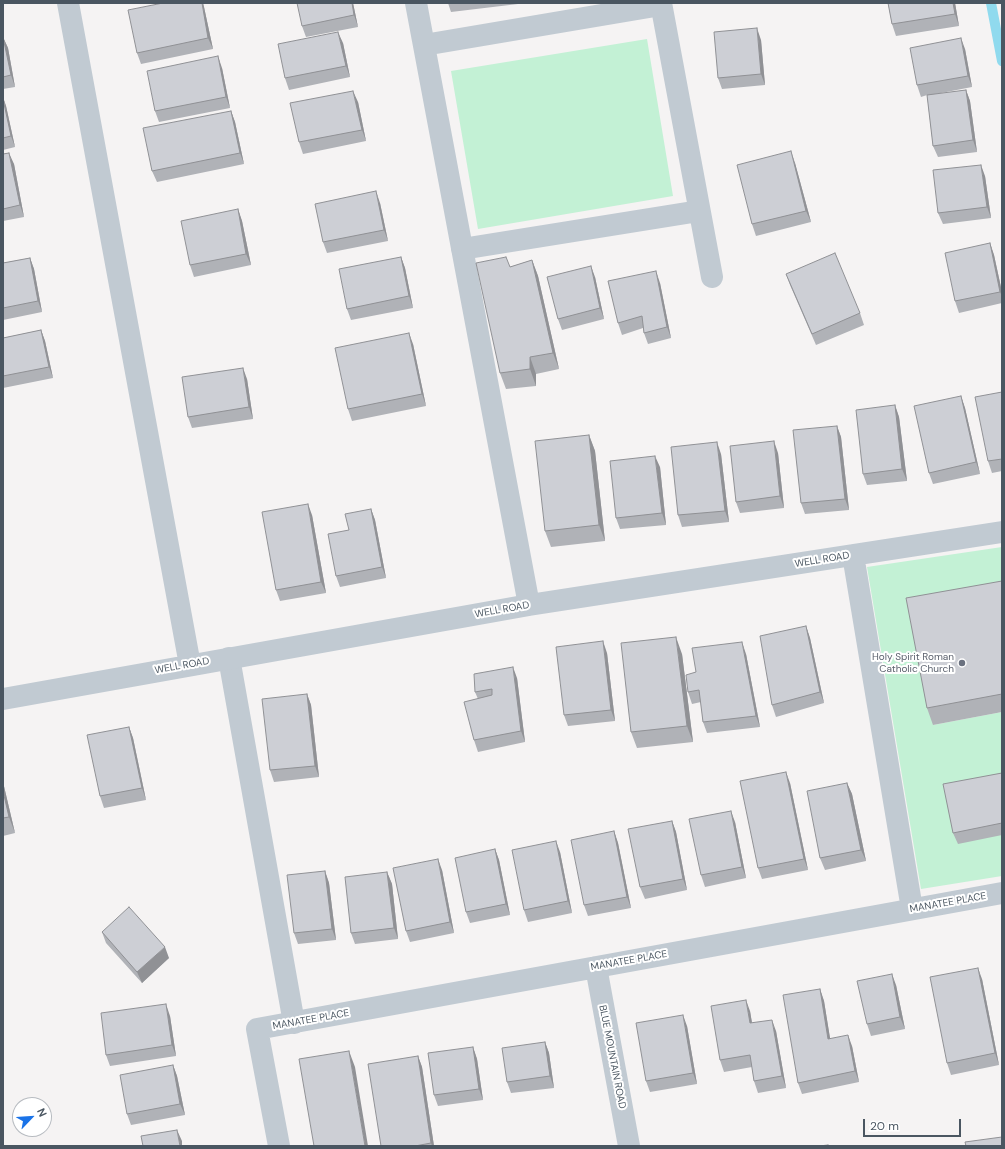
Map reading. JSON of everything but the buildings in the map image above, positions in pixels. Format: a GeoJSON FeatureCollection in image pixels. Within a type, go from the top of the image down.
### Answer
{"type":"FeatureCollection","features":[{"type":"Feature","properties":{"kind":"street"},"geometry":{"type":"LineString","coordinates":[[68,3],[190,665]]}},
{"type":"Feature","properties":{"kind":"street"},"geometry":{"type":"LineString","coordinates":[[416,3],[529,605]]}},
{"type":"Feature","properties":{"kind":"street"},"geometry":{"type":"LineString","coordinates":[[424,45],[661,4],[712,277]]}},
{"type":"Feature","properties":{"kind":"street"},"geometry":{"type":"LineString","coordinates":[[462,249],[699,211]]}},
{"type":"Feature","properties":{"kind":"street","name":"WELL ROAD"},"geometry":{"type":"LineString","coordinates":[[3,699],[529,605],[1002,532]]}},
{"type":"Feature","properties":{"kind":"street"},"geometry":{"type":"LineString","coordinates":[[853,555],[912,909]]}},
{"type":"Feature","properties":{"kind":"street"},"geometry":{"type":"LineString","coordinates":[[229,658],[294,1023]]}},
{"type":"Feature","properties":{"kind":"street","name":"MANATEE PLACE"},"geometry":{"type":"LineString","coordinates":[[278,1146],[256,1029],[1002,893]]}},
{"type":"Feature","properties":{"kind":"street","name":"BLUE MOUNTAIN ROAD"},"geometry":{"type":"LineString","coordinates":[[596,967],[629,1146]]}},
{"type":"Feature","properties":{"kind":"green space"},"geometry":{"type":"Polygon","coordinates":[[[647,39],[673,196],[478,229],[451,71],[647,39]]]}},
{"type":"Feature","properties":{"kind":"green space"},"geometry":{"type":"Polygon","coordinates":[[[1002,547],[1002,598],[933,725],[1002,712],[1002,876],[921,889],[867,567],[1002,547]]]}},
{"type":"Feature","properties":{"kind":"waterway"},"geometry":{"type":"LineString","coordinates":[[991,3],[1002,61]]}},
{"type":"Feature","properties":{"kind":"place","name":"Holy Spirit Roman Catholic Church"},"geometry":{"type":"Point","coordinates":[962,663]}}]}
